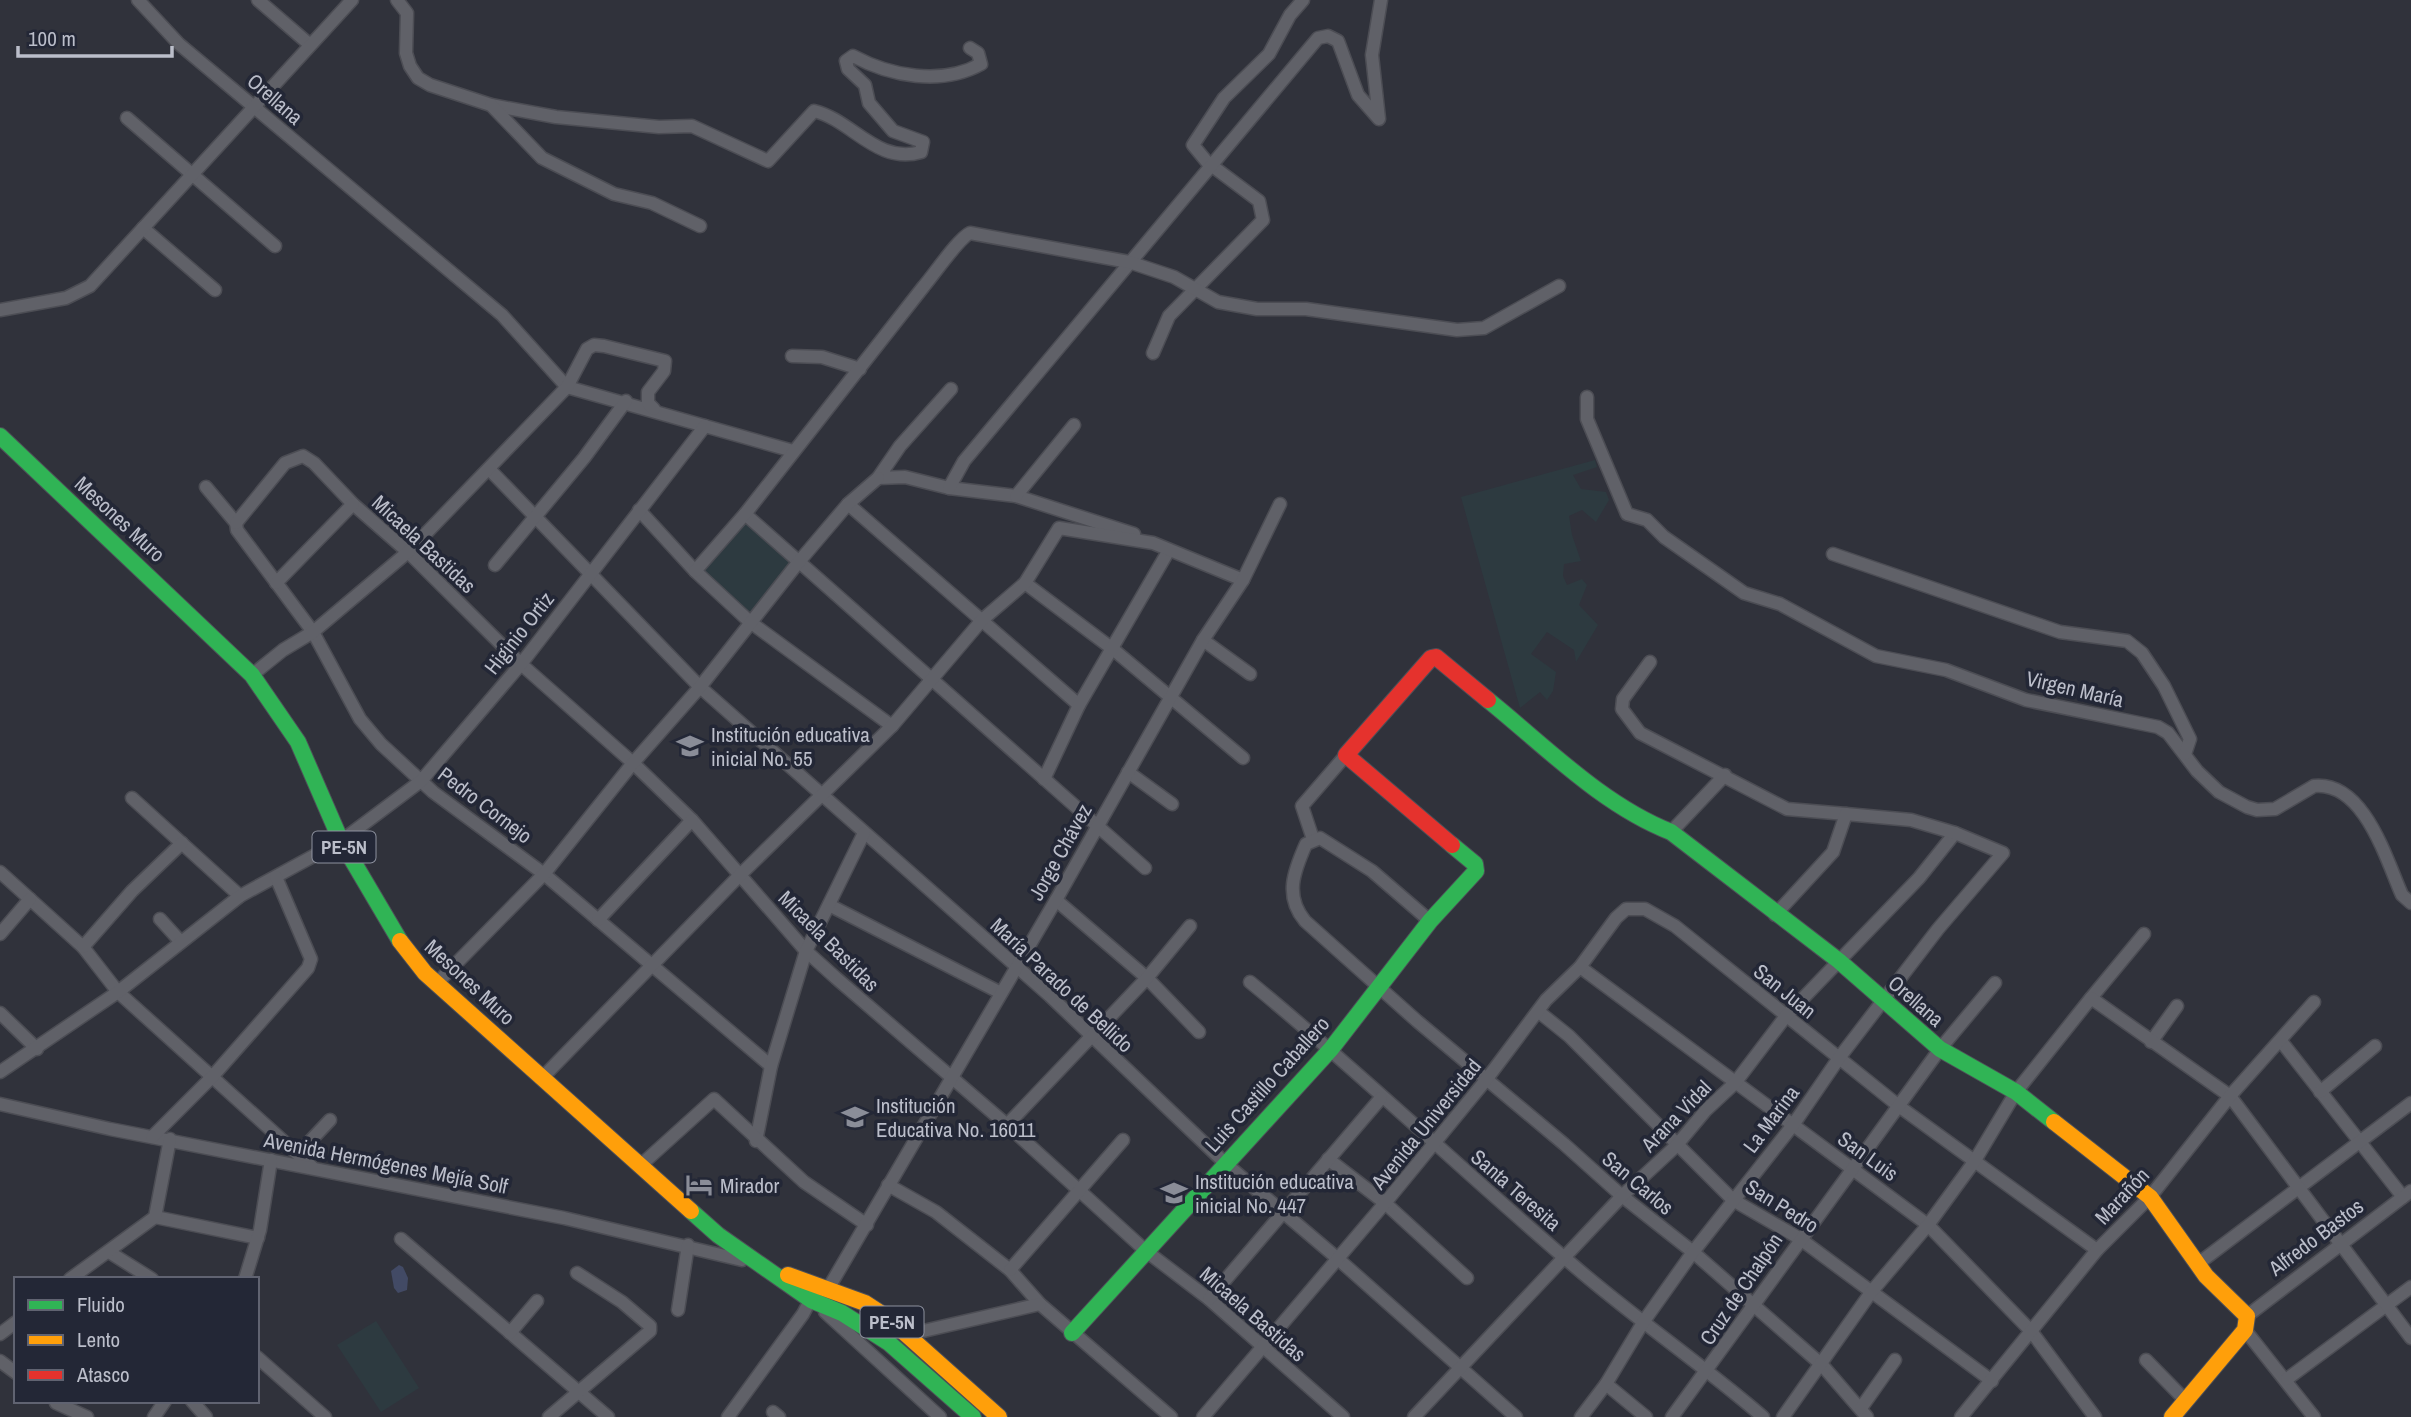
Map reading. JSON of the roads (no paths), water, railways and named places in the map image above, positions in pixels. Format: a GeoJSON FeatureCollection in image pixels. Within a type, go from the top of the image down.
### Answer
{"type":"FeatureCollection","features":[{"type":"Feature","properties":{"kind":"main road","name":"Mesones Muro"},"geometry":{"type":"LineString","coordinates":[[0,436],[252,675],[298,742],[341,841],[390,926],[412,957],[437,983],[642,1164],[718,1235],[762,1267]]}},
{"type":"Feature","properties":{"kind":"main road","name":"Orellana"},"geometry":{"type":"LineString","coordinates":[[1346,755],[1431,658],[1439,659],[1640,820],[1671,832],[1775,915],[1839,961],[1940,1049],[2016,1093],[2150,1197],[2206,1276],[2246,1323]]}},
{"type":"Feature","properties":{"kind":"main road","name":"Luis Castillo Caballero"},"geometry":{"type":"LineString","coordinates":[[1072,1333],[1331,1049],[1430,921],[1476,871],[1475,864],[1346,755]]}},
{"type":"Feature","properties":{"kind":"main road","name":"PE-5N"},"geometry":{"type":"LineString","coordinates":[[762,1267],[819,1291],[865,1303],[906,1335],[999,1417]]}},
{"type":"Feature","properties":{"kind":"main road","name":"PE-5N"},"geometry":{"type":"LineString","coordinates":[[819,1291],[842,1313],[889,1343],[973,1417]]}},
{"type":"Feature","properties":{"kind":"main road","name":"Alfredo Bastos"},"geometry":{"type":"LineString","coordinates":[[2172,1417],[2246,1323]]}},
{"type":"Feature","properties":{"kind":"street","name":"Orellana"},"geometry":{"type":"LineString","coordinates":[[138,0],[179,44],[312,158],[363,196],[502,316],[567,387]]}},
{"type":"Feature","properties":{"kind":"street"},"geometry":{"type":"LineString","coordinates":[[258,0],[309,44]]}},
{"type":"Feature","properties":{"kind":"street"},"geometry":{"type":"LineString","coordinates":[[0,310],[79,293],[90,286],[352,0]]}},
{"type":"Feature","properties":{"kind":"street"},"geometry":{"type":"LineString","coordinates":[[397,0],[407,13],[406,52],[410,66],[418,78],[491,106],[556,117],[659,127],[692,126],[768,160],[814,111],[824,114],[869,145],[910,155],[921,152],[925,147],[923,142],[893,131],[869,103],[865,85],[848,69],[846,61],[853,56],[899,76],[926,76],[968,71],[981,64],[978,53],[970,48]]}},
{"type":"Feature","properties":{"kind":"street"},"geometry":{"type":"LineString","coordinates":[[1153,353],[1169,316],[1263,220],[1259,201],[1214,166],[1193,145],[1224,98],[1269,54],[1290,15],[1303,0]]}},
{"type":"Feature","properties":{"kind":"street"},"geometry":{"type":"LineString","coordinates":[[949,488],[964,461],[991,433],[1129,262],[1214,166],[1310,46],[1323,36],[1338,41],[1358,95],[1379,119],[1372,55],[1381,0]]}},
{"type":"Feature","properties":{"kind":"street"},"geometry":{"type":"LineString","coordinates":[[491,106],[542,158],[614,194],[652,202],[700,226]]}},
{"type":"Feature","properties":{"kind":"street"},"geometry":{"type":"LineString","coordinates":[[127,118],[275,246]]}},
{"type":"Feature","properties":{"kind":"street"},"geometry":{"type":"LineString","coordinates":[[143,228],[215,290]]}},
{"type":"Feature","properties":{"kind":"street"},"geometry":{"type":"LineString","coordinates":[[695,571],[745,514],[924,286],[951,256],[956,244],[970,233],[1129,262],[1174,277],[1218,302],[1257,309],[1306,309],[1457,330],[1484,328],[1559,286]]}},
{"type":"Feature","properties":{"kind":"street"},"geometry":{"type":"LineString","coordinates":[[252,675],[283,650],[313,632],[408,552],[567,387],[587,349],[594,345],[665,361],[664,371],[647,398],[654,409]]}},
{"type":"Feature","properties":{"kind":"street"},"geometry":{"type":"LineString","coordinates":[[792,356],[822,357],[860,369]]}},
{"type":"Feature","properties":{"kind":"street"},"geometry":{"type":"LineString","coordinates":[[567,387],[626,401],[793,451]]}},
{"type":"Feature","properties":{"kind":"street"},"geometry":{"type":"LineString","coordinates":[[437,983],[544,874],[700,687],[797,564],[848,504],[878,478],[900,446],[951,389]]}},
{"type":"Feature","properties":{"kind":"street","name":"Virgen María"},"geometry":{"type":"LineString","coordinates":[[1587,397],[1587,419],[1627,514],[1647,520],[1664,537],[1744,593],[1780,604],[1876,656],[1946,670],[2026,700],[2158,727],[2168,733],[2219,792],[2257,810],[2275,809],[2314,786],[2341,791],[2369,818],[2402,895],[2411,903]]}},
{"type":"Feature","properties":{"kind":"street"},"geometry":{"type":"LineString","coordinates":[[495,565],[626,401]]}},
{"type":"Feature","properties":{"kind":"street"},"geometry":{"type":"LineString","coordinates":[[1016,496],[1074,425]]}},
{"type":"Feature","properties":{"kind":"street","name":"Higinio Ortiz"},"geometry":{"type":"LineString","coordinates":[[0,1072],[118,992],[240,896],[341,841],[421,781],[521,664],[705,426]]}},
{"type":"Feature","properties":{"kind":"street","name":"Micaela Bastidas"},"geometry":{"type":"LineString","coordinates":[[236,523],[291,458],[303,456],[314,463],[353,504],[408,552],[521,664],[634,763],[692,820],[806,951],[876,1015],[1007,1125],[1146,1251],[1209,1299],[1342,1417]]}},
{"type":"Feature","properties":{"kind":"street","name":"María Parado de Bellido"},"geometry":{"type":"LineString","coordinates":[[489,470],[536,515],[700,687],[1016,968],[1225,1163],[1338,1258],[1516,1417]]}},
{"type":"Feature","properties":{"kind":"street"},"geometry":{"type":"LineString","coordinates":[[878,478],[905,477],[949,488],[1016,496],[1153,543],[1243,580]]}},
{"type":"Feature","properties":{"kind":"street","name":"Pedro Cornejo"},"geometry":{"type":"LineString","coordinates":[[206,487],[236,523],[237,530],[313,632],[360,719],[381,744],[421,781],[544,874],[771,1066]]}},
{"type":"Feature","properties":{"kind":"street"},"geometry":{"type":"LineString","coordinates":[[276,583],[353,504]]}},
{"type":"Feature","properties":{"kind":"street"},"geometry":{"type":"LineString","coordinates":[[848,504],[1079,705]]}},
{"type":"Feature","properties":{"kind":"street","name":"Jorge Chávez"},"geometry":{"type":"LineString","coordinates":[[728,1417],[867,1225],[1203,640],[1243,580],[1280,504]]}},
{"type":"Feature","properties":{"kind":"street"},"geometry":{"type":"LineString","coordinates":[[639,510],[695,571],[750,622],[892,726]]}},
{"type":"Feature","properties":{"kind":"street"},"geometry":{"type":"LineString","coordinates":[[745,514],[797,564],[933,680],[1145,868]]}},
{"type":"Feature","properties":{"kind":"street"},"geometry":{"type":"LineString","coordinates":[[543,1077],[740,875],[892,726],[982,620],[1025,583],[1059,528],[1153,543]]}},
{"type":"Feature","properties":{"kind":"street"},"geometry":{"type":"LineString","coordinates":[[1044,779],[1079,705],[1114,650],[1169,550]]}},
{"type":"Feature","properties":{"kind":"street"},"geometry":{"type":"LineString","coordinates":[[1833,554],[2060,632],[2127,641],[2142,653],[2164,686],[2190,739],[2185,754]]}},
{"type":"Feature","properties":{"kind":"street"},"geometry":{"type":"LineString","coordinates":[[1025,583],[1114,650],[1243,758]]}},
{"type":"Feature","properties":{"kind":"street"},"geometry":{"type":"LineString","coordinates":[[1203,640],[1250,674]]}},
{"type":"Feature","properties":{"kind":"street"},"geometry":{"type":"LineString","coordinates":[[1650,662],[1623,699],[1622,709],[1640,733],[1787,808],[1911,820],[1955,833]]}},
{"type":"Feature","properties":{"kind":"street"},"geometry":{"type":"LineString","coordinates":[[1346,755],[1302,806],[1313,839],[1320,838],[1372,871],[1430,921]]}},
{"type":"Feature","properties":{"kind":"street"},"geometry":{"type":"LineString","coordinates":[[1128,772],[1172,804]]}},
{"type":"Feature","properties":{"kind":"street"},"geometry":{"type":"LineString","coordinates":[[1671,832],[1725,775]]}},
{"type":"Feature","properties":{"kind":"street"},"geometry":{"type":"LineString","coordinates":[[132,798],[240,896]]}},
{"type":"Feature","properties":{"kind":"street"},"geometry":{"type":"LineString","coordinates":[[1775,915],[1833,852],[1846,814]]}},
{"type":"Feature","properties":{"kind":"street"},"geometry":{"type":"LineString","coordinates":[[598,920],[692,820]]}},
{"type":"Feature","properties":{"kind":"street"},"geometry":{"type":"LineString","coordinates":[[756,1141],[771,1066],[806,951],[864,833]]}},
{"type":"Feature","properties":{"kind":"street","name":"La Marina"},"geometry":{"type":"LineString","coordinates":[[1581,1417],[1606,1384],[1644,1321],[1693,1252],[1793,1125],[1839,1059],[1938,929],[2003,853],[1955,833]]}},
{"type":"Feature","properties":{"kind":"street","name":"Arana Vidal"},"geometry":{"type":"LineString","coordinates":[[1414,1417],[1622,1196],[1676,1146],[1706,1110],[1735,1083],[1786,1016],[1919,878],[1955,833]]}},
{"type":"Feature","properties":{"kind":"street","name":"San Carlos"},"geometry":{"type":"LineString","coordinates":[[1313,839],[1306,844],[1293,873],[1293,896],[1297,911],[1486,1080],[1564,1143],[1622,1196],[1693,1252],[1822,1366],[1864,1412]]}},
{"type":"Feature","properties":{"kind":"street"},"geometry":{"type":"LineString","coordinates":[[83,947],[132,891],[181,843]]}},
{"type":"Feature","properties":{"kind":"street"},"geometry":{"type":"LineString","coordinates":[[0,872],[83,947],[118,992],[314,1169]]}},
{"type":"Feature","properties":{"kind":"street"},"geometry":{"type":"LineString","coordinates":[[152,1137],[212,1077],[308,968],[311,959],[275,877]]}},
{"type":"Feature","properties":{"kind":"street"},"geometry":{"type":"LineString","coordinates":[[0,934],[30,899]]}},
{"type":"Feature","properties":{"kind":"street"},"geometry":{"type":"LineString","coordinates":[[1056,900],[1147,978],[1199,1032]]}},
{"type":"Feature","properties":{"kind":"street"},"geometry":{"type":"LineString","coordinates":[[829,905],[1001,993]]}},
{"type":"Feature","properties":{"kind":"street","name":"San Juan"},"geometry":{"type":"LineString","coordinates":[[1580,967],[1616,918],[1626,909],[1645,909],[1675,926],[1900,1107],[2097,1250]]}},
{"type":"Feature","properties":{"kind":"street"},"geometry":{"type":"LineString","coordinates":[[160,919],[180,941]]}},
{"type":"Feature","properties":{"kind":"street"},"geometry":{"type":"LineString","coordinates":[[1007,1125],[1147,978],[1190,926]]}},
{"type":"Feature","properties":{"kind":"street"},"geometry":{"type":"LineString","coordinates":[[1783,1417],[1822,1366],[1872,1290],[1928,1225],[1973,1162],[2016,1093],[2144,934]]}},
{"type":"Feature","properties":{"kind":"street","name":"Avenida Universidad"},"geometry":{"type":"LineString","coordinates":[[1203,1417],[1385,1203],[1486,1080],[1556,989],[1580,967]]}},
{"type":"Feature","properties":{"kind":"street","name":"San Luis"},"geometry":{"type":"LineString","coordinates":[[1580,967],[1928,1225],[2032,1331],[2095,1417]]}},
{"type":"Feature","properties":{"kind":"street","name":"Santa Teresita"},"geometry":{"type":"LineString","coordinates":[[1250,982],[1331,1049],[1381,1098],[1565,1259],[1709,1370],[1763,1417]]}},
{"type":"Feature","properties":{"kind":"street","name":"Cruz de Chalpón"},"geometry":{"type":"LineString","coordinates":[[1672,1417],[1709,1370],[1799,1238],[1854,1169],[1940,1049],[1995,983]]}},
{"type":"Feature","properties":{"kind":"street"},"geometry":{"type":"LineString","coordinates":[[2091,998],[2230,1096],[2411,1338]]}},
{"type":"Feature","properties":{"kind":"street","name":"Marañón"},"geometry":{"type":"LineString","coordinates":[[1961,1417],[2097,1250],[2150,1197],[2230,1096],[2314,1002]]}},
{"type":"Feature","properties":{"kind":"street"},"geometry":{"type":"LineString","coordinates":[[2151,1042],[2177,1006]]}},
{"type":"Feature","properties":{"kind":"street","name":"San Pedro"},"geometry":{"type":"LineString","coordinates":[[1539,1012],[1569,1035],[1676,1146],[1733,1200],[1799,1238],[1992,1381]]}},
{"type":"Feature","properties":{"kind":"street"},"geometry":{"type":"LineString","coordinates":[[0,1013],[37,1049]]}},
{"type":"Feature","properties":{"kind":"street"},"geometry":{"type":"LineString","coordinates":[[2281,1041],[2361,1143],[2407,1194]]}},
{"type":"Feature","properties":{"kind":"street"},"geometry":{"type":"LineString","coordinates":[[2320,1092],[2375,1046]]}},
{"type":"Feature","properties":{"kind":"street"},"geometry":{"type":"LineString","coordinates":[[1209,1299],[1381,1098]]}},
{"type":"Feature","properties":{"kind":"street"},"geometry":{"type":"LineString","coordinates":[[642,1164],[714,1099],[756,1141],[804,1182],[867,1225]]}},
{"type":"Feature","properties":{"kind":"street"},"geometry":{"type":"LineString","coordinates":[[2199,1263],[2299,1191],[2411,1103]]}},
{"type":"Feature","properties":{"kind":"street","name":"Avenida Hermógenes Mejía Solf"},"geometry":{"type":"LineString","coordinates":[[0,1104],[688,1245],[762,1267]]}},
{"type":"Feature","properties":{"kind":"street"},"geometry":{"type":"LineString","coordinates":[[299,1154],[330,1119]]}},
{"type":"Feature","properties":{"kind":"street"},"geometry":{"type":"LineString","coordinates":[[74,1277],[155,1217],[170,1139]]}},
{"type":"Feature","properties":{"kind":"street"},"geometry":{"type":"LineString","coordinates":[[1010,1270],[1123,1140]]}},
{"type":"Feature","properties":{"kind":"street"},"geometry":{"type":"LineString","coordinates":[[246,1277],[258,1238],[271,1160]]}},
{"type":"Feature","properties":{"kind":"street"},"geometry":{"type":"LineString","coordinates":[[1328,1160],[1385,1203],[1467,1278]]}},
{"type":"Feature","properties":{"kind":"street"},"geometry":{"type":"LineString","coordinates":[[888,1185],[936,1212],[1010,1270],[1040,1304],[1171,1417]]}},
{"type":"Feature","properties":{"kind":"street","name":"Alfredo Bastos"},"geometry":{"type":"LineString","coordinates":[[2246,1323],[2407,1194]]}},
{"type":"Feature","properties":{"kind":"street"},"geometry":{"type":"LineString","coordinates":[[155,1217],[258,1238]]}},
{"type":"Feature","properties":{"kind":"street"},"geometry":{"type":"LineString","coordinates":[[401,1239],[608,1417]]}},
{"type":"Feature","properties":{"kind":"street"},"geometry":{"type":"LineString","coordinates":[[678,1310],[688,1245]]}},
{"type":"Feature","properties":{"kind":"street"},"geometry":{"type":"LineString","coordinates":[[109,1252],[149,1277]]}},
{"type":"Feature","properties":{"kind":"street"},"geometry":{"type":"LineString","coordinates":[[549,1417],[650,1331],[650,1326],[622,1302],[577,1273]]}},
{"type":"Feature","properties":{"kind":"street"},"geometry":{"type":"LineString","coordinates":[[2287,1379],[2411,1287]]}},
{"type":"Feature","properties":{"kind":"street"},"geometry":{"type":"LineString","coordinates":[[819,1291],[940,1417]]}},
{"type":"Feature","properties":{"kind":"street"},"geometry":{"type":"LineString","coordinates":[[510,1333],[537,1301]]}},
{"type":"Feature","properties":{"kind":"street"},"geometry":{"type":"LineString","coordinates":[[906,1335],[1040,1304]]}},
{"type":"Feature","properties":{"kind":"street","name":"Orellana"},"geometry":{"type":"LineString","coordinates":[[2246,1323],[2314,1417]]}},
{"type":"Feature","properties":{"kind":"street"},"geometry":{"type":"LineString","coordinates":[[259,1359],[325,1417]]}},
{"type":"Feature","properties":{"kind":"street"},"geometry":{"type":"LineString","coordinates":[[1864,1412],[1895,1360]]}},
{"type":"Feature","properties":{"kind":"street"},"geometry":{"type":"LineString","coordinates":[[2147,1360],[2186,1401]]}},
{"type":"Feature","properties":{"kind":"street"},"geometry":{"type":"LineString","coordinates":[[1606,1384],[1646,1417]]}},
{"type":"Feature","properties":{"kind":"street"},"geometry":{"type":"LineString","coordinates":[[57,1403],[87,1417]]}},
{"type":"Feature","properties":{"kind":"street"},"geometry":{"type":"LineString","coordinates":[[194,1403],[206,1417]]}},
{"type":"Feature","properties":{"kind":"water"},"geometry":{"type":"Polygon","coordinates":[[[399,1265],[403,1267],[408,1278],[407,1290],[398,1293],[394,1288],[391,1271],[399,1265]]]}},
{"type":"Feature","properties":{"kind":"place","name":"Institución educativa inicial No. 55"},"geometry":{"type":"Point","coordinates":[690,746]}},
{"type":"Feature","properties":{"kind":"place","name":"Institución Educativa No. 16011"},"geometry":{"type":"Point","coordinates":[855,1117]}},
{"type":"Feature","properties":{"kind":"place","name":"Mirador"},"geometry":{"type":"Point","coordinates":[699,1185]}},
{"type":"Feature","properties":{"kind":"place","name":"Institución educativa inicial No. 447"},"geometry":{"type":"Point","coordinates":[1174,1193]}}]}
